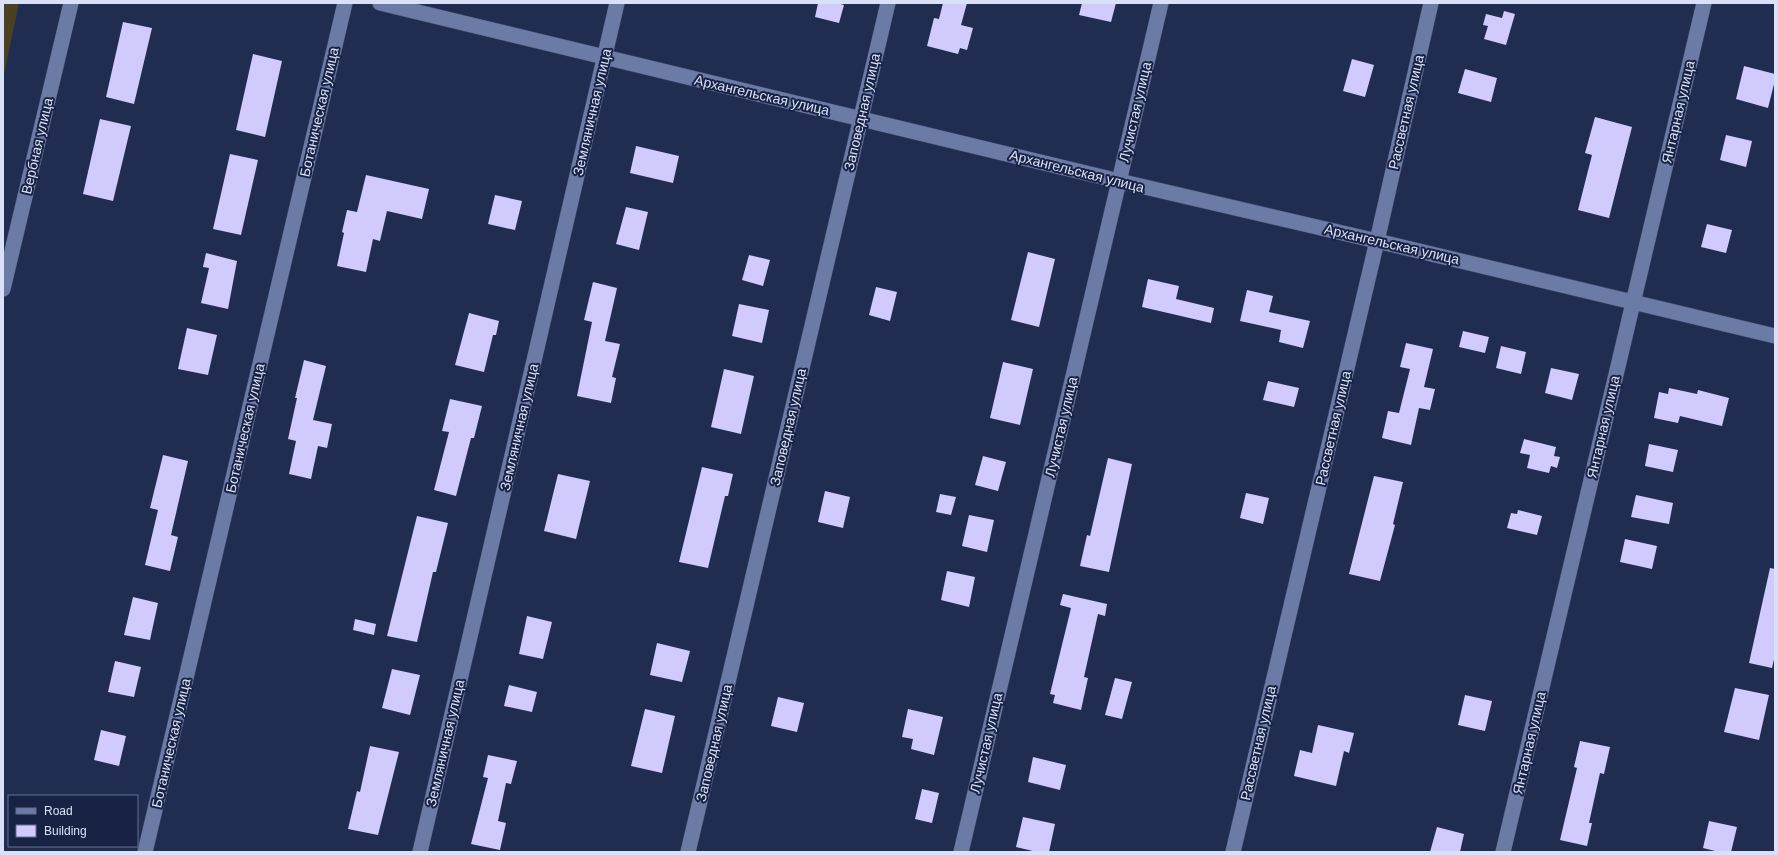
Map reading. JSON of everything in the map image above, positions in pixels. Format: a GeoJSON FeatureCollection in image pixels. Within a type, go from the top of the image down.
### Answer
{"type":"FeatureCollection","features":[{"type":"Feature","properties":{"kind":"street","name":"Вербная улица"},"geometry":{"type":"LineString","coordinates":[[3,289],[71,3]]}},
{"type":"Feature","properties":{"kind":"street","name":"Ботаническая улица"},"geometry":{"type":"LineString","coordinates":[[145,852],[344,3]]}},
{"type":"Feature","properties":{"kind":"street","name":"Архангельская улица"},"geometry":{"type":"LineString","coordinates":[[380,3],[1119,181],[1633,301],[1775,336]]}},
{"type":"Feature","properties":{"kind":"street","name":"Земляничная улица"},"geometry":{"type":"LineString","coordinates":[[420,852],[617,3]]}},
{"type":"Feature","properties":{"kind":"street","name":"Заповедная улица"},"geometry":{"type":"LineString","coordinates":[[688,852],[888,3]]}},
{"type":"Feature","properties":{"kind":"street","name":"Лучистая улица"},"geometry":{"type":"LineString","coordinates":[[961,852],[1161,3]]}},
{"type":"Feature","properties":{"kind":"street","name":"Рассветная улица"},"geometry":{"type":"LineString","coordinates":[[1232,852],[1377,241],[1431,3]]}},
{"type":"Feature","properties":{"kind":"street","name":"Янтарная улица"},"geometry":{"type":"LineString","coordinates":[[1503,852],[1704,3]]}},
{"type":"Feature","properties":{"kind":"shaded area"},"geometry":{"type":"Polygon","coordinates":[[[3,3],[19,3],[3,79],[3,3]]]}},
{"type":"Feature","properties":{"kind":"building"},"geometry":{"type":"Polygon","coordinates":[[[818,3],[837,3],[844,5],[839,23],[815,17],[818,3]]]}},
{"type":"Feature","properties":{"kind":"building"},"geometry":{"type":"Polygon","coordinates":[[[943,3],[967,3],[961,25],[973,28],[967,50],[960,48],[958,54],[927,46],[934,18],[939,19],[943,3]]]}},
{"type":"Feature","properties":{"kind":"building"},"geometry":{"type":"Polygon","coordinates":[[[1082,3],[1116,3],[1111,22],[1079,15],[1082,3]]]}},
{"type":"Feature","properties":{"kind":"building"},"geometry":{"type":"Polygon","coordinates":[[[1504,11],[1515,14],[1506,45],[1484,39],[1488,26],[1483,25],[1486,14],[1502,18],[1504,11]]]}},
{"type":"Feature","properties":{"kind":"building"},"geometry":{"type":"Polygon","coordinates":[[[123,22],[152,28],[134,104],[106,97],[123,22]]]}},
{"type":"Feature","properties":{"kind":"building"},"geometry":{"type":"Polygon","coordinates":[[[253,54],[282,61],[265,137],[236,130],[253,54]]]}},
{"type":"Feature","properties":{"kind":"building"},"geometry":{"type":"Polygon","coordinates":[[[1352,59],[1374,65],[1365,97],[1343,91],[1352,59]]]}},
{"type":"Feature","properties":{"kind":"building"},"geometry":{"type":"Polygon","coordinates":[[[1744,66],[1775,74],[1775,80],[1768,108],[1736,99],[1744,66]]]}},
{"type":"Feature","properties":{"kind":"building"},"geometry":{"type":"Polygon","coordinates":[[[1465,69],[1497,78],[1491,102],[1458,93],[1465,69]]]}},
{"type":"Feature","properties":{"kind":"building"},"geometry":{"type":"Polygon","coordinates":[[[1595,117],[1632,127],[1609,218],[1578,210],[1592,155],[1585,153],[1595,117]]]}},
{"type":"Feature","properties":{"kind":"building"},"geometry":{"type":"Polygon","coordinates":[[[100,119],[131,126],[113,201],[83,194],[100,119]]]}},
{"type":"Feature","properties":{"kind":"building"},"geometry":{"type":"Polygon","coordinates":[[[1726,135],[1752,141],[1746,167],[1720,160],[1726,135]]]}},
{"type":"Feature","properties":{"kind":"building"},"geometry":{"type":"Polygon","coordinates":[[[636,146],[679,156],[673,183],[630,173],[636,146]]]}},
{"type":"Feature","properties":{"kind":"building"},"geometry":{"type":"Polygon","coordinates":[[[230,154],[258,160],[241,235],[213,229],[230,154]]]}},
{"type":"Feature","properties":{"kind":"building"},"geometry":{"type":"Polygon","coordinates":[[[366,175],[429,189],[422,219],[387,211],[380,241],[373,239],[366,272],[337,266],[347,210],[357,212],[366,175]]]}},
{"type":"Feature","properties":{"kind":"building"},"geometry":{"type":"Polygon","coordinates":[[[495,195],[522,201],[515,230],[488,224],[495,195]]]}},
{"type":"Feature","properties":{"kind":"building"},"geometry":{"type":"Polygon","coordinates":[[[626,207],[648,212],[639,250],[616,244],[626,207]]]}},
{"type":"Feature","properties":{"kind":"building"},"geometry":{"type":"Polygon","coordinates":[[[1707,224],[1732,230],[1726,253],[1701,247],[1707,224]]]}},
{"type":"Feature","properties":{"kind":"building"},"geometry":{"type":"Polygon","coordinates":[[[1028,252],[1055,259],[1039,327],[1011,320],[1028,252]]]}},
{"type":"Feature","properties":{"kind":"building"},"geometry":{"type":"Polygon","coordinates":[[[206,253],[237,261],[228,309],[201,303],[209,268],[203,267],[206,253]]]}},
{"type":"Feature","properties":{"kind":"building"},"geometry":{"type":"Polygon","coordinates":[[[749,255],[770,260],[763,286],[742,280],[749,255]]]}},
{"type":"Feature","properties":{"kind":"building"},"geometry":{"type":"Polygon","coordinates":[[[1148,279],[1179,286],[1176,299],[1214,308],[1211,323],[1142,307],[1148,279]]]}},
{"type":"Feature","properties":{"kind":"building"},"geometry":{"type":"Polygon","coordinates":[[[593,282],[617,288],[605,341],[620,344],[612,377],[616,378],[611,403],[577,396],[592,322],[584,320],[593,282]]]}},
{"type":"Feature","properties":{"kind":"building"},"geometry":{"type":"Polygon","coordinates":[[[876,287],[897,292],[890,321],[869,315],[876,287]]]}},
{"type":"Feature","properties":{"kind":"building"},"geometry":{"type":"Polygon","coordinates":[[[1247,290],[1273,296],[1269,312],[1310,321],[1303,348],[1279,342],[1281,330],[1240,321],[1247,290]]]}},
{"type":"Feature","properties":{"kind":"building"},"geometry":{"type":"Polygon","coordinates":[[[739,304],[769,310],[762,343],[732,336],[739,304]]]}},
{"type":"Feature","properties":{"kind":"building"},"geometry":{"type":"Polygon","coordinates":[[[469,313],[499,321],[496,335],[493,335],[484,372],[455,365],[469,313]]]}},
{"type":"Feature","properties":{"kind":"building"},"geometry":{"type":"Polygon","coordinates":[[[187,328],[217,335],[208,375],[178,369],[187,328]]]}},
{"type":"Feature","properties":{"kind":"building"},"geometry":{"type":"Polygon","coordinates":[[[1463,331],[1489,337],[1485,353],[1459,347],[1463,331]]]}},
{"type":"Feature","properties":{"kind":"building"},"geometry":{"type":"Polygon","coordinates":[[[1406,343],[1433,349],[1424,387],[1435,389],[1430,410],[1419,408],[1411,445],[1382,438],[1388,411],[1399,413],[1410,369],[1400,367],[1406,343]]]}},
{"type":"Feature","properties":{"kind":"building"},"geometry":{"type":"Polygon","coordinates":[[[1501,346],[1526,352],[1521,374],[1496,368],[1501,346]]]}},
{"type":"Feature","properties":{"kind":"building"},"geometry":{"type":"Polygon","coordinates":[[[304,360],[326,366],[313,420],[332,424],[327,448],[318,446],[311,479],[289,474],[296,441],[288,439],[297,398],[295,398],[304,360]]]}},
{"type":"Feature","properties":{"kind":"building"},"geometry":{"type":"Polygon","coordinates":[[[1003,362],[1033,369],[1020,425],[990,418],[1003,362]]]}},
{"type":"Feature","properties":{"kind":"building"},"geometry":{"type":"Polygon","coordinates":[[[1551,368],[1579,374],[1572,400],[1545,393],[1551,368]]]}},
{"type":"Feature","properties":{"kind":"building"},"geometry":{"type":"Polygon","coordinates":[[[724,369],[754,376],[741,434],[711,427],[724,369]]]}},
{"type":"Feature","properties":{"kind":"building"},"geometry":{"type":"Polygon","coordinates":[[[1268,381],[1299,388],[1294,407],[1263,400],[1268,381]]]}},
{"type":"Feature","properties":{"kind":"building"},"geometry":{"type":"Polygon","coordinates":[[[1669,388],[1697,394],[1698,390],[1729,398],[1722,426],[1680,416],[1678,423],[1654,418],[1659,392],[1668,394],[1669,388]]]}},
{"type":"Feature","properties":{"kind":"building"},"geometry":{"type":"Polygon","coordinates":[[[450,399],[482,406],[474,438],[471,438],[456,496],[434,490],[449,432],[442,431],[450,399]]]}},
{"type":"Feature","properties":{"kind":"building"},"geometry":{"type":"Polygon","coordinates":[[[1524,439],[1556,447],[1554,456],[1560,457],[1557,468],[1551,466],[1549,473],[1527,468],[1530,455],[1520,453],[1524,439]]]}},
{"type":"Feature","properties":{"kind":"building"},"geometry":{"type":"Polygon","coordinates":[[[1649,444],[1678,450],[1673,472],[1645,466],[1649,444]]]}},
{"type":"Feature","properties":{"kind":"building"},"geometry":{"type":"Polygon","coordinates":[[[163,455],[188,461],[171,535],[178,537],[170,571],[145,565],[158,510],[150,508],[163,455]]]}},
{"type":"Feature","properties":{"kind":"building"},"geometry":{"type":"Polygon","coordinates":[[[983,456],[1006,462],[998,491],[975,485],[983,456]]]}},
{"type":"Feature","properties":{"kind":"building"},"geometry":{"type":"Polygon","coordinates":[[[1108,458],[1132,464],[1109,572],[1080,566],[1087,535],[1090,536],[1108,458]]]}},
{"type":"Feature","properties":{"kind":"building"},"geometry":{"type":"Polygon","coordinates":[[[702,467],[733,474],[728,496],[725,496],[708,568],[679,562],[702,467]]]}},
{"type":"Feature","properties":{"kind":"building"},"geometry":{"type":"Polygon","coordinates":[[[558,474],[590,481],[576,539],[544,531],[558,474]]]}},
{"type":"Feature","properties":{"kind":"building"},"geometry":{"type":"Polygon","coordinates":[[[1374,476],[1403,482],[1393,524],[1395,525],[1380,581],[1349,574],[1374,476]]]}},
{"type":"Feature","properties":{"kind":"building"},"geometry":{"type":"Polygon","coordinates":[[[825,491],[850,497],[843,528],[818,522],[825,491]]]}},
{"type":"Feature","properties":{"kind":"building"},"geometry":{"type":"Polygon","coordinates":[[[1246,493],[1269,498],[1263,524],[1240,518],[1246,493]]]}},
{"type":"Feature","properties":{"kind":"building"},"geometry":{"type":"Polygon","coordinates":[[[940,494],[956,497],[951,515],[936,512],[940,494]]]}},
{"type":"Feature","properties":{"kind":"building"},"geometry":{"type":"Polygon","coordinates":[[[1636,495],[1673,503],[1669,524],[1631,517],[1636,495]]]}},
{"type":"Feature","properties":{"kind":"building"},"geometry":{"type":"Polygon","coordinates":[[[1518,510],[1542,516],[1537,535],[1507,528],[1511,513],[1517,514],[1518,510]]]}},
{"type":"Feature","properties":{"kind":"building"},"geometry":{"type":"Polygon","coordinates":[[[969,515],[994,520],[987,552],[962,546],[969,515]]]}},
{"type":"Feature","properties":{"kind":"building"},"geometry":{"type":"Polygon","coordinates":[[[417,516],[448,523],[436,572],[433,572],[417,642],[387,636],[417,516]]]}},
{"type":"Feature","properties":{"kind":"building"},"geometry":{"type":"Polygon","coordinates":[[[1625,539],[1657,546],[1652,569],[1620,562],[1625,539]]]}},
{"type":"Feature","properties":{"kind":"building"},"geometry":{"type":"Polygon","coordinates":[[[1770,568],[1775,569],[1775,655],[1772,668],[1749,663],[1770,568]]]}},
{"type":"Feature","properties":{"kind":"building"},"geometry":{"type":"Polygon","coordinates":[[[947,571],[975,577],[969,607],[941,600],[947,571]]]}},
{"type":"Feature","properties":{"kind":"building"},"geometry":{"type":"Polygon","coordinates":[[[1063,594],[1107,604],[1105,616],[1098,614],[1084,677],[1088,678],[1081,710],[1053,703],[1055,695],[1050,694],[1071,608],[1060,605],[1063,594]]]}},
{"type":"Feature","properties":{"kind":"building"},"geometry":{"type":"Polygon","coordinates":[[[133,597],[158,603],[150,640],[124,635],[133,597]]]}},
{"type":"Feature","properties":{"kind":"building"},"geometry":{"type":"Polygon","coordinates":[[[527,616],[552,622],[543,659],[519,654],[527,616]]]}},
{"type":"Feature","properties":{"kind":"building"},"geometry":{"type":"Polygon","coordinates":[[[355,619],[376,624],[374,635],[353,630],[355,619]]]}},
{"type":"Feature","properties":{"kind":"building"},"geometry":{"type":"Polygon","coordinates":[[[657,643],[690,651],[682,682],[650,675],[657,643]]]}},
{"type":"Feature","properties":{"kind":"building"},"geometry":{"type":"Polygon","coordinates":[[[115,661],[141,667],[134,697],[108,692],[115,661]]]}},
{"type":"Feature","properties":{"kind":"building"},"geometry":{"type":"Polygon","coordinates":[[[392,669],[420,675],[410,715],[382,708],[392,669]]]}},
{"type":"Feature","properties":{"kind":"building"},"geometry":{"type":"Polygon","coordinates":[[[1115,678],[1132,682],[1122,719],[1105,715],[1115,678]]]}},
{"type":"Feature","properties":{"kind":"building"},"geometry":{"type":"Polygon","coordinates":[[[509,685],[537,692],[532,712],[504,706],[509,685]]]}},
{"type":"Feature","properties":{"kind":"building"},"geometry":{"type":"Polygon","coordinates":[[[1735,688],[1769,695],[1759,740],[1724,732],[1735,688]]]}},
{"type":"Feature","properties":{"kind":"building"},"geometry":{"type":"Polygon","coordinates":[[[1465,695],[1492,701],[1485,731],[1458,725],[1465,695]]]}},
{"type":"Feature","properties":{"kind":"building"},"geometry":{"type":"Polygon","coordinates":[[[778,697],[804,703],[797,732],[771,726],[778,697]]]}},
{"type":"Feature","properties":{"kind":"building"},"geometry":{"type":"Polygon","coordinates":[[[645,709],[675,716],[662,773],[631,766],[645,709]]]}},
{"type":"Feature","properties":{"kind":"building"},"geometry":{"type":"Polygon","coordinates":[[[908,709],[943,717],[934,755],[911,749],[913,739],[902,737],[908,709]]]}},
{"type":"Feature","properties":{"kind":"building"},"geometry":{"type":"Polygon","coordinates":[[[1318,725],[1354,733],[1349,753],[1344,751],[1336,786],[1294,776],[1300,750],[1312,753],[1318,725]]]}},
{"type":"Feature","properties":{"kind":"building"},"geometry":{"type":"Polygon","coordinates":[[[101,730],[126,736],[119,766],[94,760],[101,730]]]}},
{"type":"Feature","properties":{"kind":"building"},"geometry":{"type":"Polygon","coordinates":[[[1580,741],[1610,747],[1604,774],[1600,773],[1589,823],[1592,823],[1587,846],[1560,840],[1577,768],[1574,767],[1580,741]]]}},
{"type":"Feature","properties":{"kind":"building"},"geometry":{"type":"Polygon","coordinates":[[[370,746],[399,752],[378,835],[348,829],[357,791],[360,792],[370,746]]]}},
{"type":"Feature","properties":{"kind":"building"},"geometry":{"type":"Polygon","coordinates":[[[488,755],[517,761],[511,784],[506,783],[498,821],[506,823],[500,850],[471,844],[488,778],[483,777],[488,755]]]}},
{"type":"Feature","properties":{"kind":"building"},"geometry":{"type":"Polygon","coordinates":[[[1033,757],[1066,765],[1060,790],[1028,782],[1033,757]]]}},
{"type":"Feature","properties":{"kind":"building"},"geometry":{"type":"Polygon","coordinates":[[[922,789],[939,793],[932,823],[915,819],[922,789]]]}},
{"type":"Feature","properties":{"kind":"building"},"geometry":{"type":"Polygon","coordinates":[[[1023,817],[1055,824],[1049,852],[1037,852],[1016,847],[1023,817]]]}},
{"type":"Feature","properties":{"kind":"building"},"geometry":{"type":"Polygon","coordinates":[[[1709,821],[1737,827],[1731,852],[1719,852],[1703,848],[1709,821]]]}},
{"type":"Feature","properties":{"kind":"building"},"geometry":{"type":"Polygon","coordinates":[[[1437,827],[1464,834],[1460,852],[1430,852],[1437,827]]]}}]}
